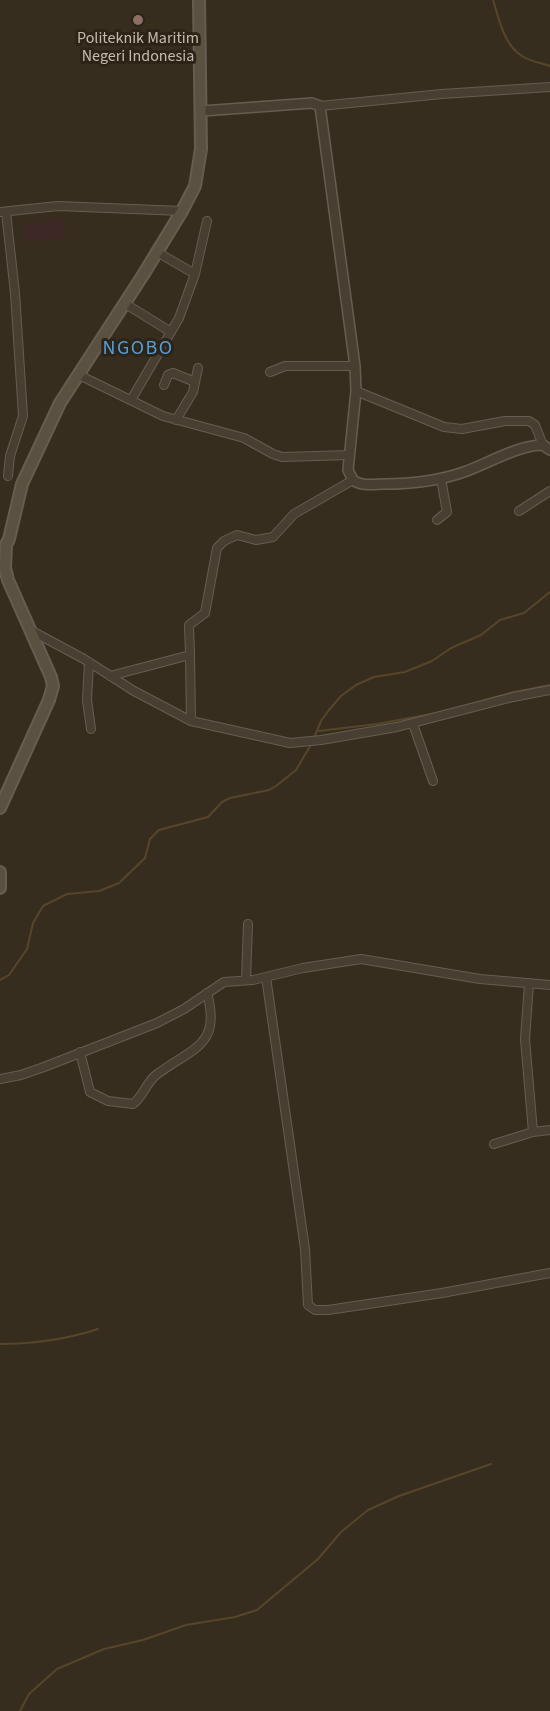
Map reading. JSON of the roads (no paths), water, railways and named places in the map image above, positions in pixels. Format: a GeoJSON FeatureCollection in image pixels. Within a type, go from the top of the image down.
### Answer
{"type":"FeatureCollection","features":[{"type":"Feature","properties":{"kind":"main road"},"geometry":{"type":"LineString","coordinates":[[0,808],[51,694],[51,677],[8,580],[3,545],[9,539],[16,500],[22,484],[60,403],[157,252],[195,186],[201,149],[202,111],[199,67],[199,0]]}},
{"type":"Feature","properties":{"kind":"main road"},"geometry":{"type":"LineString","coordinates":[[0,873],[0,888]]}},
{"type":"Feature","properties":{"kind":"street"},"geometry":{"type":"LineString","coordinates":[[202,111],[312,103],[320,106],[442,94],[550,87]]}},
{"type":"Feature","properties":{"kind":"street"},"geometry":{"type":"LineString","coordinates":[[320,106],[355,366],[356,391],[348,470],[353,480],[363,484],[392,484],[441,479],[528,447],[547,448]]}},
{"type":"Feature","properties":{"kind":"street"},"geometry":{"type":"LineString","coordinates":[[8,476],[10,456],[23,416],[15,293],[3,212],[58,206],[182,211]]}},
{"type":"Feature","properties":{"kind":"street"},"geometry":{"type":"LineString","coordinates":[[131,400],[171,332],[187,299],[207,221]]}},
{"type":"Feature","properties":{"kind":"street"},"geometry":{"type":"LineString","coordinates":[[157,252],[195,274]]}},
{"type":"Feature","properties":{"kind":"street"},"geometry":{"type":"LineString","coordinates":[[124,303],[171,332]]}},
{"type":"Feature","properties":{"kind":"street"},"geometry":{"type":"LineString","coordinates":[[270,372],[285,366],[355,366]]}},
{"type":"Feature","properties":{"kind":"street"},"geometry":{"type":"LineString","coordinates":[[176,420],[193,392],[198,368]]}},
{"type":"Feature","properties":{"kind":"street"},"geometry":{"type":"LineString","coordinates":[[164,384],[168,375],[173,374],[195,382]]}},
{"type":"Feature","properties":{"kind":"street"},"geometry":{"type":"LineString","coordinates":[[79,375],[162,416],[244,438],[282,457],[350,455]]}},
{"type":"Feature","properties":{"kind":"street"},"geometry":{"type":"LineString","coordinates":[[356,391],[444,427],[462,429],[505,421],[529,421],[535,426],[547,448]]}},
{"type":"Feature","properties":{"kind":"street"},"geometry":{"type":"LineString","coordinates":[[437,520],[447,512],[441,479]]}},
{"type":"Feature","properties":{"kind":"street"},"geometry":{"type":"LineString","coordinates":[[191,721],[189,625],[205,613],[214,555],[220,544],[237,535],[256,540],[273,537],[294,514],[353,480]]}},
{"type":"Feature","properties":{"kind":"street"},"geometry":{"type":"LineString","coordinates":[[519,511],[550,491]]}},
{"type":"Feature","properties":{"kind":"street"},"geometry":{"type":"LineString","coordinates":[[30,630],[90,662],[134,691],[191,721],[298,743],[413,723],[513,697],[550,690]]}},
{"type":"Feature","properties":{"kind":"street"},"geometry":{"type":"LineString","coordinates":[[110,676],[190,655]]}},
{"type":"Feature","properties":{"kind":"street"},"geometry":{"type":"LineString","coordinates":[[90,662],[87,700],[91,729]]}},
{"type":"Feature","properties":{"kind":"street"},"geometry":{"type":"LineString","coordinates":[[413,723],[433,781]]}},
{"type":"Feature","properties":{"kind":"street"},"geometry":{"type":"LineString","coordinates":[[246,980],[248,924]]}},
{"type":"Feature","properties":{"kind":"street"},"geometry":{"type":"LineString","coordinates":[[0,1079],[32,1072],[157,1023],[184,1009],[224,982],[246,980],[303,968],[361,959],[480,979],[550,985]]}},
{"type":"Feature","properties":{"kind":"street"},"geometry":{"type":"LineString","coordinates":[[266,976],[305,1249],[308,1305],[315,1310],[328,1310],[442,1293],[550,1273]]}},
{"type":"Feature","properties":{"kind":"street"},"geometry":{"type":"LineString","coordinates":[[530,983],[525,1039],[533,1132]]}},
{"type":"Feature","properties":{"kind":"street"},"geometry":{"type":"LineString","coordinates":[[80,1052],[90,1092],[108,1101],[133,1104],[155,1076],[195,1049],[207,1035],[212,1015],[207,993]]}},
{"type":"Feature","properties":{"kind":"street"},"geometry":{"type":"LineString","coordinates":[[494,1144],[533,1132],[550,1130]]}},
{"type":"Feature","properties":{"kind":"waterway"},"geometry":{"type":"LineString","coordinates":[[493,0],[506,38],[516,51],[528,59],[550,66]]}},
{"type":"Feature","properties":{"kind":"waterway"},"geometry":{"type":"LineString","coordinates":[[314,738],[321,721],[329,710],[341,696],[356,685],[374,677],[405,672],[432,661],[451,648],[481,635],[500,620],[524,613],[550,592]]}},
{"type":"Feature","properties":{"kind":"waterway"},"geometry":{"type":"LineString","coordinates":[[468,705],[550,685]]}},
{"type":"Feature","properties":{"kind":"waterway"},"geometry":{"type":"LineString","coordinates":[[319,731],[377,724],[437,713]]}},
{"type":"Feature","properties":{"kind":"waterway"},"geometry":{"type":"LineString","coordinates":[[0,980],[9,975],[27,949],[33,923],[43,906],[67,894],[99,891],[119,883],[145,858],[150,839],[159,830],[208,817],[222,802],[230,798],[269,790],[296,770],[312,743]]}},
{"type":"Feature","properties":{"kind":"waterway"},"geometry":{"type":"LineString","coordinates":[[0,1344],[50,1340],[98,1329]]}},
{"type":"Feature","properties":{"kind":"waterway"},"geometry":{"type":"LineString","coordinates":[[20,1711],[29,1694],[57,1669],[104,1649],[143,1640],[186,1625],[235,1617],[257,1610],[318,1559],[341,1532],[368,1510],[399,1496],[491,1464]]}},
{"type":"Feature","properties":{"kind":"place","name":"Politeknik Maritim Negeri Indonesia"},"geometry":{"type":"Point","coordinates":[138,20]}},
{"type":"Feature","properties":{"kind":"district","name":"NGOBO"},"geometry":{"type":"Point","coordinates":[138,350]}}]}
